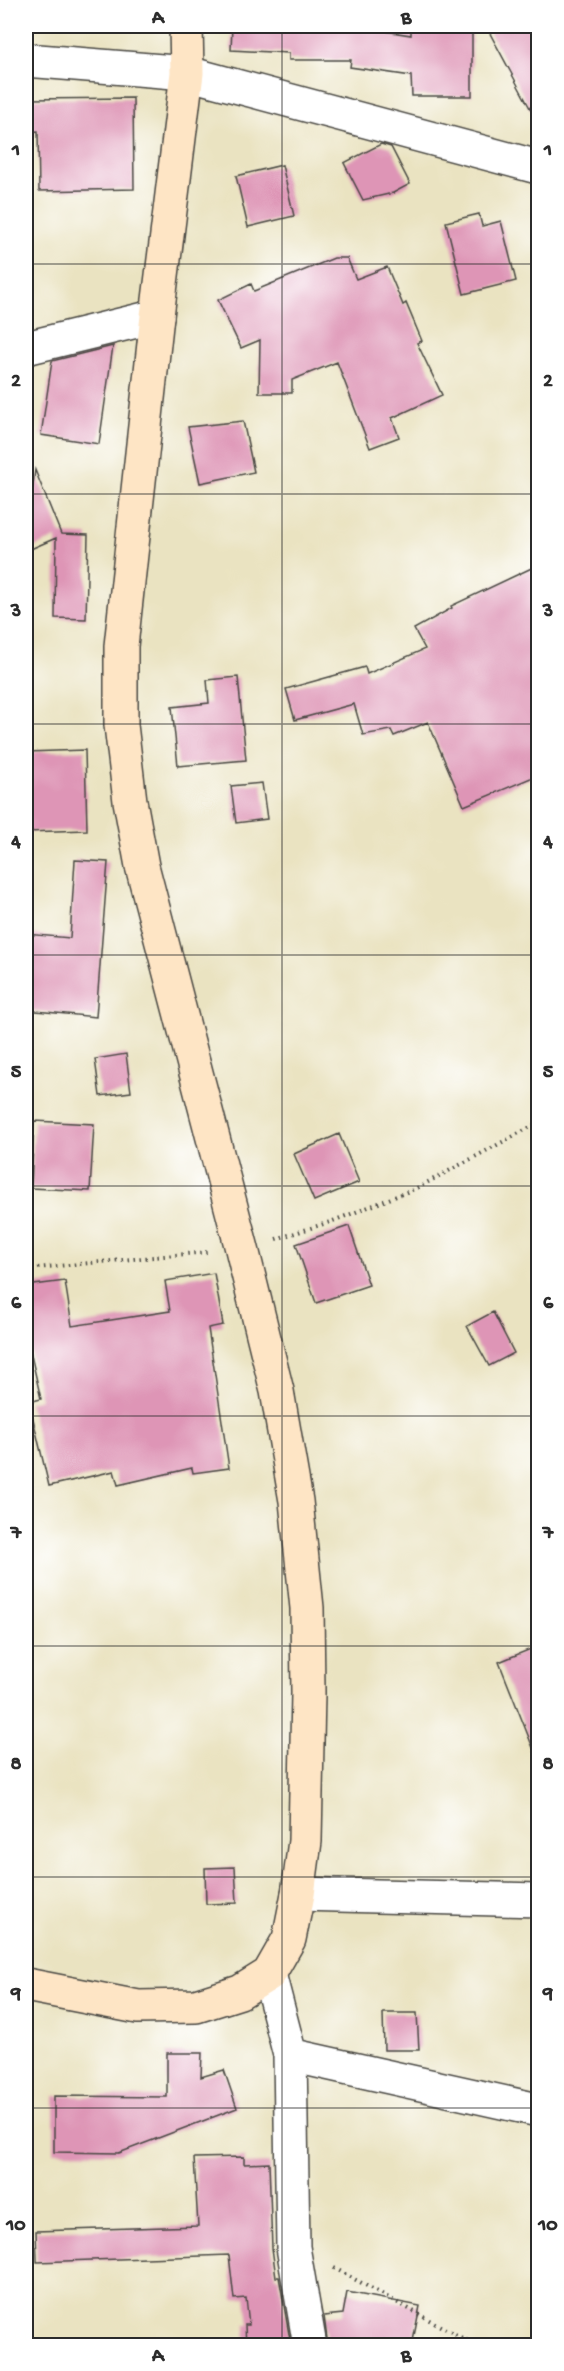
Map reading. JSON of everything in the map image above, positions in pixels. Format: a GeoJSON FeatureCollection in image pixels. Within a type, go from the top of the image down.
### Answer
{"type":"FeatureCollection","features":[{"type":"Feature","properties":{"kind":"street"},"geometry":{"type":"LineString","coordinates":[[26,1985],[138,2007],[196,2006],[240,1992],[269,1974],[289,1939],[305,1841],[307,1608],[296,1501],[279,1402],[242,1249],[142,866],[130,801],[121,725],[121,646],[157,316],[187,73],[186,26]]}},
{"type":"Feature","properties":{"kind":"street"},"geometry":{"type":"LineString","coordinates":[[26,60],[187,73],[538,167]]}},
{"type":"Feature","properties":{"kind":"street"},"geometry":{"type":"LineString","coordinates":[[26,348],[157,316]]}},
{"type":"Feature","properties":{"kind":"street"},"geometry":{"type":"LineString","coordinates":[[298,1894],[538,1900]]}},
{"type":"Feature","properties":{"kind":"street"},"geometry":{"type":"LineString","coordinates":[[269,1974],[290,2055],[293,2247],[310,2346]]}},
{"type":"Feature","properties":{"kind":"street"},"geometry":{"type":"LineString","coordinates":[[290,2055],[538,2110]]}},
{"type":"Feature","properties":{"kind":"path"},"geometry":{"type":"LineString","coordinates":[[26,1269],[242,1249],[333,1221],[417,1188],[538,1123]]}},
{"type":"Feature","properties":{"kind":"path"},"geometry":{"type":"LineString","coordinates":[[293,2247],[477,2346]]}},
{"type":"Feature","properties":{"kind":"building"},"geometry":{"type":"Polygon","coordinates":[[[232,26],[353,26],[411,35],[411,26],[472,26],[472,96],[412,96],[411,76],[350,67],[351,60],[289,60],[289,53],[231,50],[232,26]]]}},
{"type":"Feature","properties":{"kind":"building"},"geometry":{"type":"Polygon","coordinates":[[[486,26],[538,26],[538,123],[486,26]]]}},
{"type":"Feature","properties":{"kind":"building"},"geometry":{"type":"Polygon","coordinates":[[[133,98],[134,189],[39,191],[38,131],[26,132],[26,99],[133,98]]]}},
{"type":"Feature","properties":{"kind":"building"},"geometry":{"type":"Polygon","coordinates":[[[381,144],[391,147],[410,184],[393,193],[363,200],[344,163],[381,144]]]}},
{"type":"Feature","properties":{"kind":"building"},"geometry":{"type":"Polygon","coordinates":[[[282,165],[294,216],[248,227],[236,176],[282,165]]]}},
{"type":"Feature","properties":{"kind":"building"},"geometry":{"type":"Polygon","coordinates":[[[479,214],[482,226],[501,221],[516,281],[464,294],[446,222],[479,214]]]}},
{"type":"Feature","properties":{"kind":"building"},"geometry":{"type":"Polygon","coordinates":[[[334,258],[347,258],[356,279],[387,267],[403,305],[406,303],[422,341],[417,343],[442,395],[392,418],[399,437],[370,448],[337,362],[292,380],[292,393],[259,393],[260,340],[241,348],[218,300],[251,284],[254,291],[334,258]]]}},
{"type":"Feature","properties":{"kind":"building"},"geometry":{"type":"Polygon","coordinates":[[[113,346],[99,444],[41,435],[52,361],[113,346]]]}},
{"type":"Feature","properties":{"kind":"building"},"geometry":{"type":"Polygon","coordinates":[[[243,421],[254,472],[200,483],[188,427],[243,421]]]}},
{"type":"Feature","properties":{"kind":"building"},"geometry":{"type":"Polygon","coordinates":[[[35,470],[61,534],[88,535],[86,619],[55,618],[56,538],[26,551],[35,470]]]}},
{"type":"Feature","properties":{"kind":"building"},"geometry":{"type":"Polygon","coordinates":[[[538,565],[538,775],[464,806],[428,722],[394,736],[391,730],[363,735],[354,704],[295,720],[286,689],[365,667],[367,674],[425,649],[414,629],[452,608],[451,606],[538,565]]]}},
{"type":"Feature","properties":{"kind":"building"},"geometry":{"type":"Polygon","coordinates":[[[238,677],[246,760],[178,766],[172,707],[209,703],[207,680],[238,677]]]}},
{"type":"Feature","properties":{"kind":"building"},"geometry":{"type":"Polygon","coordinates":[[[85,750],[87,830],[26,832],[26,752],[85,750]]]}},
{"type":"Feature","properties":{"kind":"building"},"geometry":{"type":"Polygon","coordinates":[[[262,783],[267,819],[236,823],[231,786],[262,783]]]}},
{"type":"Feature","properties":{"kind":"building"},"geometry":{"type":"Polygon","coordinates":[[[75,860],[108,862],[96,1017],[26,1010],[26,934],[70,938],[75,860]]]}},
{"type":"Feature","properties":{"kind":"building"},"geometry":{"type":"Polygon","coordinates":[[[126,1054],[131,1092],[100,1096],[95,1059],[126,1054]]]}},
{"type":"Feature","properties":{"kind":"building"},"geometry":{"type":"Polygon","coordinates":[[[34,1121],[94,1124],[90,1191],[31,1188],[34,1121]]]}},
{"type":"Feature","properties":{"kind":"building"},"geometry":{"type":"Polygon","coordinates":[[[339,1134],[359,1182],[314,1201],[294,1154],[339,1134]]]}},
{"type":"Feature","properties":{"kind":"building"},"geometry":{"type":"Polygon","coordinates":[[[349,1226],[369,1285],[316,1303],[296,1244],[349,1226]]]}},
{"type":"Feature","properties":{"kind":"building"},"geometry":{"type":"Polygon","coordinates":[[[214,1273],[223,1325],[208,1328],[229,1468],[193,1473],[192,1468],[118,1485],[114,1471],[49,1486],[29,1402],[41,1399],[26,1333],[26,1286],[65,1281],[72,1326],[170,1311],[165,1281],[214,1273]]]}},
{"type":"Feature","properties":{"kind":"building"},"geometry":{"type":"Polygon","coordinates":[[[493,1312],[514,1353],[489,1366],[467,1326],[493,1312]]]}},
{"type":"Feature","properties":{"kind":"building"},"geometry":{"type":"Polygon","coordinates":[[[538,1646],[538,1757],[537,1758],[499,1662],[538,1646]]]}},
{"type":"Feature","properties":{"kind":"building"},"geometry":{"type":"Polygon","coordinates":[[[235,1867],[237,1903],[206,1904],[205,1868],[235,1867]]]}},
{"type":"Feature","properties":{"kind":"building"},"geometry":{"type":"Polygon","coordinates":[[[383,2013],[417,2013],[419,2050],[384,2050],[383,2013]]]}},
{"type":"Feature","properties":{"kind":"building"},"geometry":{"type":"Polygon","coordinates":[[[167,2053],[202,2053],[201,2077],[224,2070],[237,2108],[119,2153],[54,2152],[54,2096],[167,2097],[167,2053]]]}},
{"type":"Feature","properties":{"kind":"building"},"geometry":{"type":"Polygon","coordinates":[[[244,2157],[244,2164],[269,2163],[272,2248],[291,2346],[246,2346],[245,2325],[249,2325],[246,2298],[234,2299],[229,2255],[37,2262],[36,2231],[198,2226],[194,2158],[244,2157]]]}},
{"type":"Feature","properties":{"kind":"building"},"geometry":{"type":"Polygon","coordinates":[[[347,2292],[420,2306],[412,2346],[328,2346],[324,2316],[343,2314],[347,2292]]]}}]}
